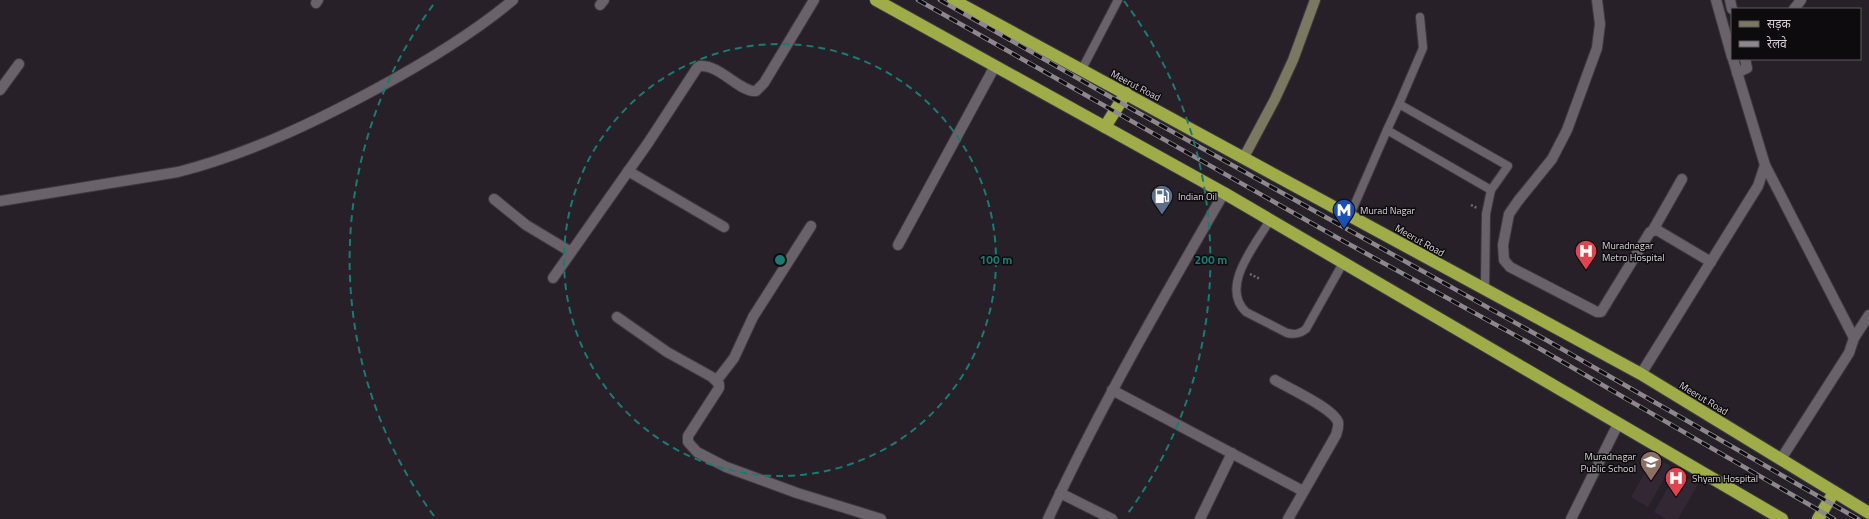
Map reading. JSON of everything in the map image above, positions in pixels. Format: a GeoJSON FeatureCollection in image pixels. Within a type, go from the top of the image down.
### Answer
{"type":"FeatureCollection","features":[{"type":"Feature","properties":{"kind":"highway"},"geometry":{"type":"LineString","coordinates":[[876,0],[1224,193],[1782,519]]}},
{"type":"Feature","properties":{"kind":"highway","name":"Meerut Road"},"geometry":{"type":"LineString","coordinates":[[953,0],[1641,374],[1869,513]]}},
{"type":"Feature","properties":{"kind":"highway"},"geometry":{"type":"LineString","coordinates":[[1105,127],[1126,93]]}},
{"type":"Feature","properties":{"kind":"highway"},"geometry":{"type":"LineString","coordinates":[[1818,519],[1834,492]]}},
{"type":"Feature","properties":{"kind":"street"},"geometry":{"type":"LineString","coordinates":[[0,201],[178,172],[203,166],[261,145],[350,103],[402,75],[468,35],[513,0]]}},
{"type":"Feature","properties":{"kind":"street"},"geometry":{"type":"LineString","coordinates":[[553,278],[628,171],[697,68],[705,66],[710,67],[748,90],[756,91],[764,83],[814,0]]}},
{"type":"Feature","properties":{"kind":"street"},"geometry":{"type":"LineString","coordinates":[[1244,157],[1275,99],[1293,60],[1315,0]]}},
{"type":"Feature","properties":{"kind":"street"},"geometry":{"type":"LineString","coordinates":[[1598,0],[1600,24],[1597,48],[1560,146],[1509,214],[1503,245],[1504,260],[1510,267],[1597,312],[1601,312],[1650,232],[1654,230],[1682,179]]}},
{"type":"Feature","properties":{"kind":"street"},"geometry":{"type":"LineString","coordinates":[[1716,0],[1731,54]]}},
{"type":"Feature","properties":{"kind":"street"},"geometry":{"type":"LineString","coordinates":[[1795,8],[1801,0]]}},
{"type":"Feature","properties":{"kind":"street"},"geometry":{"type":"LineString","coordinates":[[1733,60],[1765,165],[1854,338]]}},
{"type":"Feature","properties":{"kind":"street"},"geometry":{"type":"LineString","coordinates":[[0,90],[19,64]]}},
{"type":"Feature","properties":{"kind":"street"},"geometry":{"type":"LineString","coordinates":[[1737,73],[1746,64]]}},
{"type":"Feature","properties":{"kind":"street"},"geometry":{"type":"LineString","coordinates":[[898,245],[995,66]]}},
{"type":"Feature","properties":{"kind":"street"},"geometry":{"type":"LineString","coordinates":[[1641,374],[1758,186],[1765,165]]}},
{"type":"Feature","properties":{"kind":"street"},"geometry":{"type":"LineString","coordinates":[[628,171],[724,227]]}},
{"type":"Feature","properties":{"kind":"street"},"geometry":{"type":"LineString","coordinates":[[1048,519],[1112,390],[1224,193]]}},
{"type":"Feature","properties":{"kind":"street"},"geometry":{"type":"LineString","coordinates":[[494,199],[526,225],[571,252]]}},
{"type":"Feature","properties":{"kind":"street"},"geometry":{"type":"LineString","coordinates":[[717,380],[734,358],[753,317],[811,226]]}},
{"type":"Feature","properties":{"kind":"street"},"geometry":{"type":"LineString","coordinates":[[1654,230],[1657,230],[1711,262]]}},
{"type":"Feature","properties":{"kind":"street"},"geometry":{"type":"LineString","coordinates":[[1781,459],[1849,353],[1854,338],[1869,315]]}},
{"type":"Feature","properties":{"kind":"street"},"geometry":{"type":"LineString","coordinates":[[617,317],[667,352],[717,380],[719,384],[718,388],[688,436],[688,442],[697,452],[726,467],[766,482],[881,519]]}},
{"type":"Feature","properties":{"kind":"street"},"geometry":{"type":"LineString","coordinates":[[1275,380],[1326,410],[1335,417],[1338,422],[1336,435],[1288,519]]}},
{"type":"Feature","properties":{"kind":"street"},"geometry":{"type":"LineString","coordinates":[[1112,390],[1303,491]]}},
{"type":"Feature","properties":{"kind":"street"},"geometry":{"type":"LineString","coordinates":[[1571,519],[1618,424]]}},
{"type":"Feature","properties":{"kind":"street"},"geometry":{"type":"LineString","coordinates":[[1200,519],[1232,453]]}},
{"type":"Feature","properties":{"kind":"street"},"geometry":{"type":"LineString","coordinates":[[1060,493],[1112,519]]}},
{"type":"Feature","properties":{"kind":"lane"},"geometry":{"type":"LineString","coordinates":[[1082,70],[1118,0]]}},
{"type":"Feature","properties":{"kind":"lane"},"geometry":{"type":"LineString","coordinates":[[1350,215],[1423,48],[1420,17]]}},
{"type":"Feature","properties":{"kind":"lane"},"geometry":{"type":"LineString","coordinates":[[1399,104],[1508,166],[1491,190],[1486,214],[1486,289]]}},
{"type":"Feature","properties":{"kind":"lane"},"geometry":{"type":"LineString","coordinates":[[1388,130],[1491,190]]}},
{"type":"Feature","properties":{"kind":"lane"},"geometry":{"type":"LineString","coordinates":[[1270,220],[1237,277],[1237,297],[1241,306],[1246,312],[1287,333],[1294,335],[1301,333],[1306,329],[1344,263]]}},
{"type":"Feature","properties":{"kind":"shaded area","name":"Muradnagar Public School"},"geometry":{"type":"Polygon","coordinates":[[[1654,457],[1671,466],[1648,507],[1631,497],[1654,457]]]}},
{"type":"Feature","properties":{"kind":"shaded area","name":"Shyam Hospital"},"geometry":{"type":"Polygon","coordinates":[[[1677,472],[1698,484],[1678,519],[1666,519],[1654,512],[1677,472]]]}},
{"type":"Feature","properties":{"kind":"railway"},"geometry":{"type":"LineString","coordinates":[[918,0],[1336,237],[1542,350],[1834,519]]}},
{"type":"Feature","properties":{"kind":"railway"},"geometry":{"type":"LineString","coordinates":[[940,0],[1137,112],[1548,341],[1858,519]]}},
{"type":"Feature","properties":{"kind":"place","name":"Indian Oil"},"geometry":{"type":"Point","coordinates":[1162,216]}},
{"type":"Feature","properties":{"kind":"place","name":"Murad Nagar"},"geometry":{"type":"Point","coordinates":[1344,230]}},
{"type":"Feature","properties":{"kind":"place","name":"Muradnagar Metro Hospital"},"geometry":{"type":"Point","coordinates":[1586,270]}},
{"type":"Feature","properties":{"kind":"place","name":"Muradnagar Public School"},"geometry":{"type":"Point","coordinates":[1651,482]}},
{"type":"Feature","properties":{"kind":"place","name":"Shyam Hospital"},"geometry":{"type":"Point","coordinates":[1676,498]}}]}
